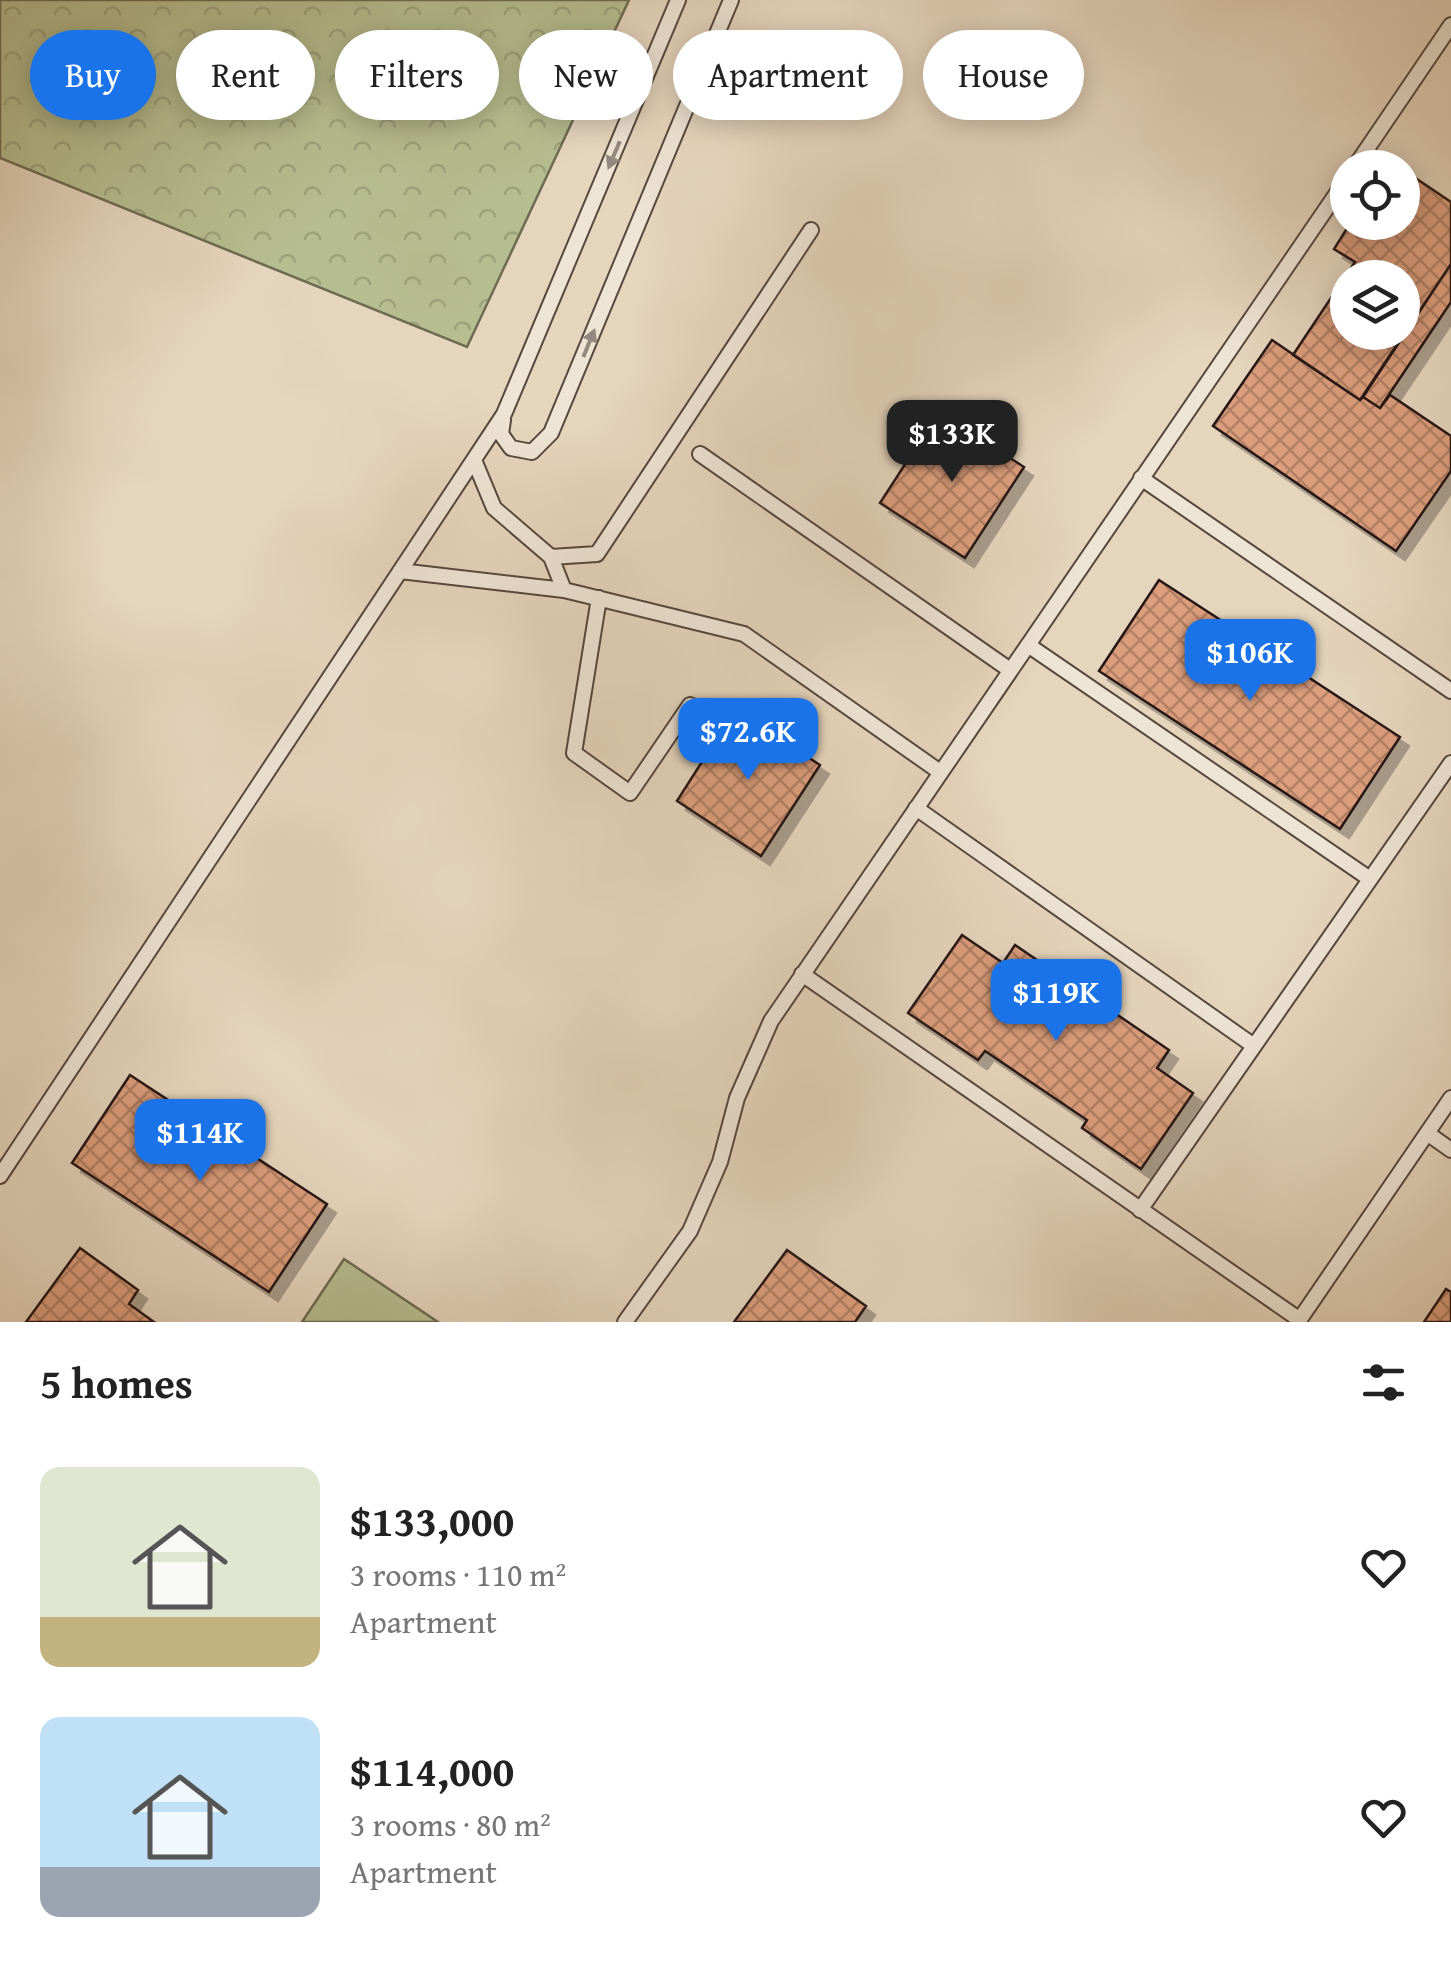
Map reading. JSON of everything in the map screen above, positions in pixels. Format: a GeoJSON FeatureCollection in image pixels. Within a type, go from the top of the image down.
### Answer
{"type":"FeatureCollection","features":[{"type":"Feature","properties":{"kind":"lane"},"geometry":{"type":"LineString","coordinates":[[0,1176],[504,414],[678,0]]}},
{"type":"Feature","properties":{"kind":"lane"},"geometry":{"type":"LineString","coordinates":[[504,414],[501,434],[511,448],[532,452],[552,434],[731,0]]}},
{"type":"Feature","properties":{"kind":"lane"},"geometry":{"type":"LineString","coordinates":[[1366,150],[1451,26]]}},
{"type":"Feature","properties":{"kind":"lane"},"geometry":{"type":"LineString","coordinates":[[625,1322],[690,1230],[720,1162],[736,1098],[770,1021],[1330,203]]}},
{"type":"Feature","properties":{"kind":"lane"},"geometry":{"type":"LineString","coordinates":[[550,556],[597,554],[811,230]]}},
{"type":"Feature","properties":{"kind":"lane"},"geometry":{"type":"LineString","coordinates":[[700,454],[1010,670]]}},
{"type":"Feature","properties":{"kind":"lane"},"geometry":{"type":"LineString","coordinates":[[474,460],[494,508],[550,556],[564,590]]}},
{"type":"Feature","properties":{"kind":"lane"},"geometry":{"type":"LineString","coordinates":[[1142,478],[1451,690]]}},
{"type":"Feature","properties":{"kind":"lane"},"geometry":{"type":"LineString","coordinates":[[400,571],[564,590],[744,634],[940,772]]}},
{"type":"Feature","properties":{"kind":"lane"},"geometry":{"type":"LineString","coordinates":[[598,598],[574,753],[630,793],[690,705]]}},
{"type":"Feature","properties":{"kind":"lane"},"geometry":{"type":"LineString","coordinates":[[1028,645],[1370,879]]}},
{"type":"Feature","properties":{"kind":"lane"},"geometry":{"type":"LineString","coordinates":[[1140,1210],[1451,763]]}},
{"type":"Feature","properties":{"kind":"lane"},"geometry":{"type":"LineString","coordinates":[[916,808],[1254,1046]]}},
{"type":"Feature","properties":{"kind":"lane"},"geometry":{"type":"LineString","coordinates":[[802,974],[1299,1321],[1451,1098]]}},
{"type":"Feature","properties":{"kind":"lane"},"geometry":{"type":"LineString","coordinates":[[1427,1133],[1451,1150]]}},
{"type":"Feature","properties":{"kind":"green space"},"geometry":{"type":"Polygon","coordinates":[[[0,0],[629,0],[615,30],[519,30],[519,120],[573,120],[467,347],[0,158],[0,0]]]}},
{"type":"Feature","properties":{"kind":"green space"},"geometry":{"type":"Polygon","coordinates":[[[344,1259],[438,1322],[302,1322],[344,1259]]]}},
{"type":"Feature","properties":{"kind":"building"},"geometry":{"type":"Polygon","coordinates":[[[1420,181],[1451,202],[1451,264],[1420,310],[1420,260],[1352,260],[1334,249],[1340,240],[1420,240],[1420,181]]]}},
{"type":"Feature","properties":{"kind":"building"},"geometry":{"type":"Polygon","coordinates":[[[1451,264],[1451,302],[1420,348],[1420,311],[1451,264]]]}},
{"type":"Feature","properties":{"kind":"building"},"geometry":{"type":"Polygon","coordinates":[[[1330,300],[1330,350],[1393,350],[1360,400],[1293,355],[1330,300]]]}},
{"type":"Feature","properties":{"kind":"building"},"geometry":{"type":"Polygon","coordinates":[[[1272,340],[1360,400],[1363,397],[1380,408],[1390,395],[1451,436],[1451,471],[1396,551],[1213,426],[1272,340]]]}},
{"type":"Feature","properties":{"kind":"building"},"geometry":{"type":"Polygon","coordinates":[[[1394,350],[1419,350],[1380,408],[1363,397],[1394,350]]]}},
{"type":"Feature","properties":{"kind":"building"},"geometry":{"type":"Polygon","coordinates":[[[939,412],[1024,467],[965,558],[880,503],[939,412]]]}},
{"type":"Feature","properties":{"kind":"building"},"geometry":{"type":"Polygon","coordinates":[[[1159,580],[1400,737],[1340,829],[1099,671],[1159,580]]]}},
{"type":"Feature","properties":{"kind":"building"},"geometry":{"type":"Polygon","coordinates":[[[735,710],[820,765],[761,856],[677,801],[735,710]]]}},
{"type":"Feature","properties":{"kind":"building"},"geometry":{"type":"Polygon","coordinates":[[[962,935],[1003,963],[1015,945],[1169,1050],[1157,1068],[1193,1093],[1141,1169],[1082,1128],[1087,1120],[985,1051],[978,1060],[908,1013],[962,935]]]}},
{"type":"Feature","properties":{"kind":"building"},"geometry":{"type":"Polygon","coordinates":[[[130,1075],[327,1204],[269,1292],[72,1163],[130,1075]]]}},
{"type":"Feature","properties":{"kind":"building"},"geometry":{"type":"Polygon","coordinates":[[[80,1248],[138,1290],[129,1304],[154,1322],[26,1322],[80,1248]]]}},
{"type":"Feature","properties":{"kind":"building"},"geometry":{"type":"Polygon","coordinates":[[[787,1250],[866,1306],[855,1322],[734,1322],[787,1250]]]}},
{"type":"Feature","properties":{"kind":"building"},"geometry":{"type":"Polygon","coordinates":[[[1446,1289],[1451,1292],[1451,1322],[1424,1322],[1446,1289]]]}}]}
